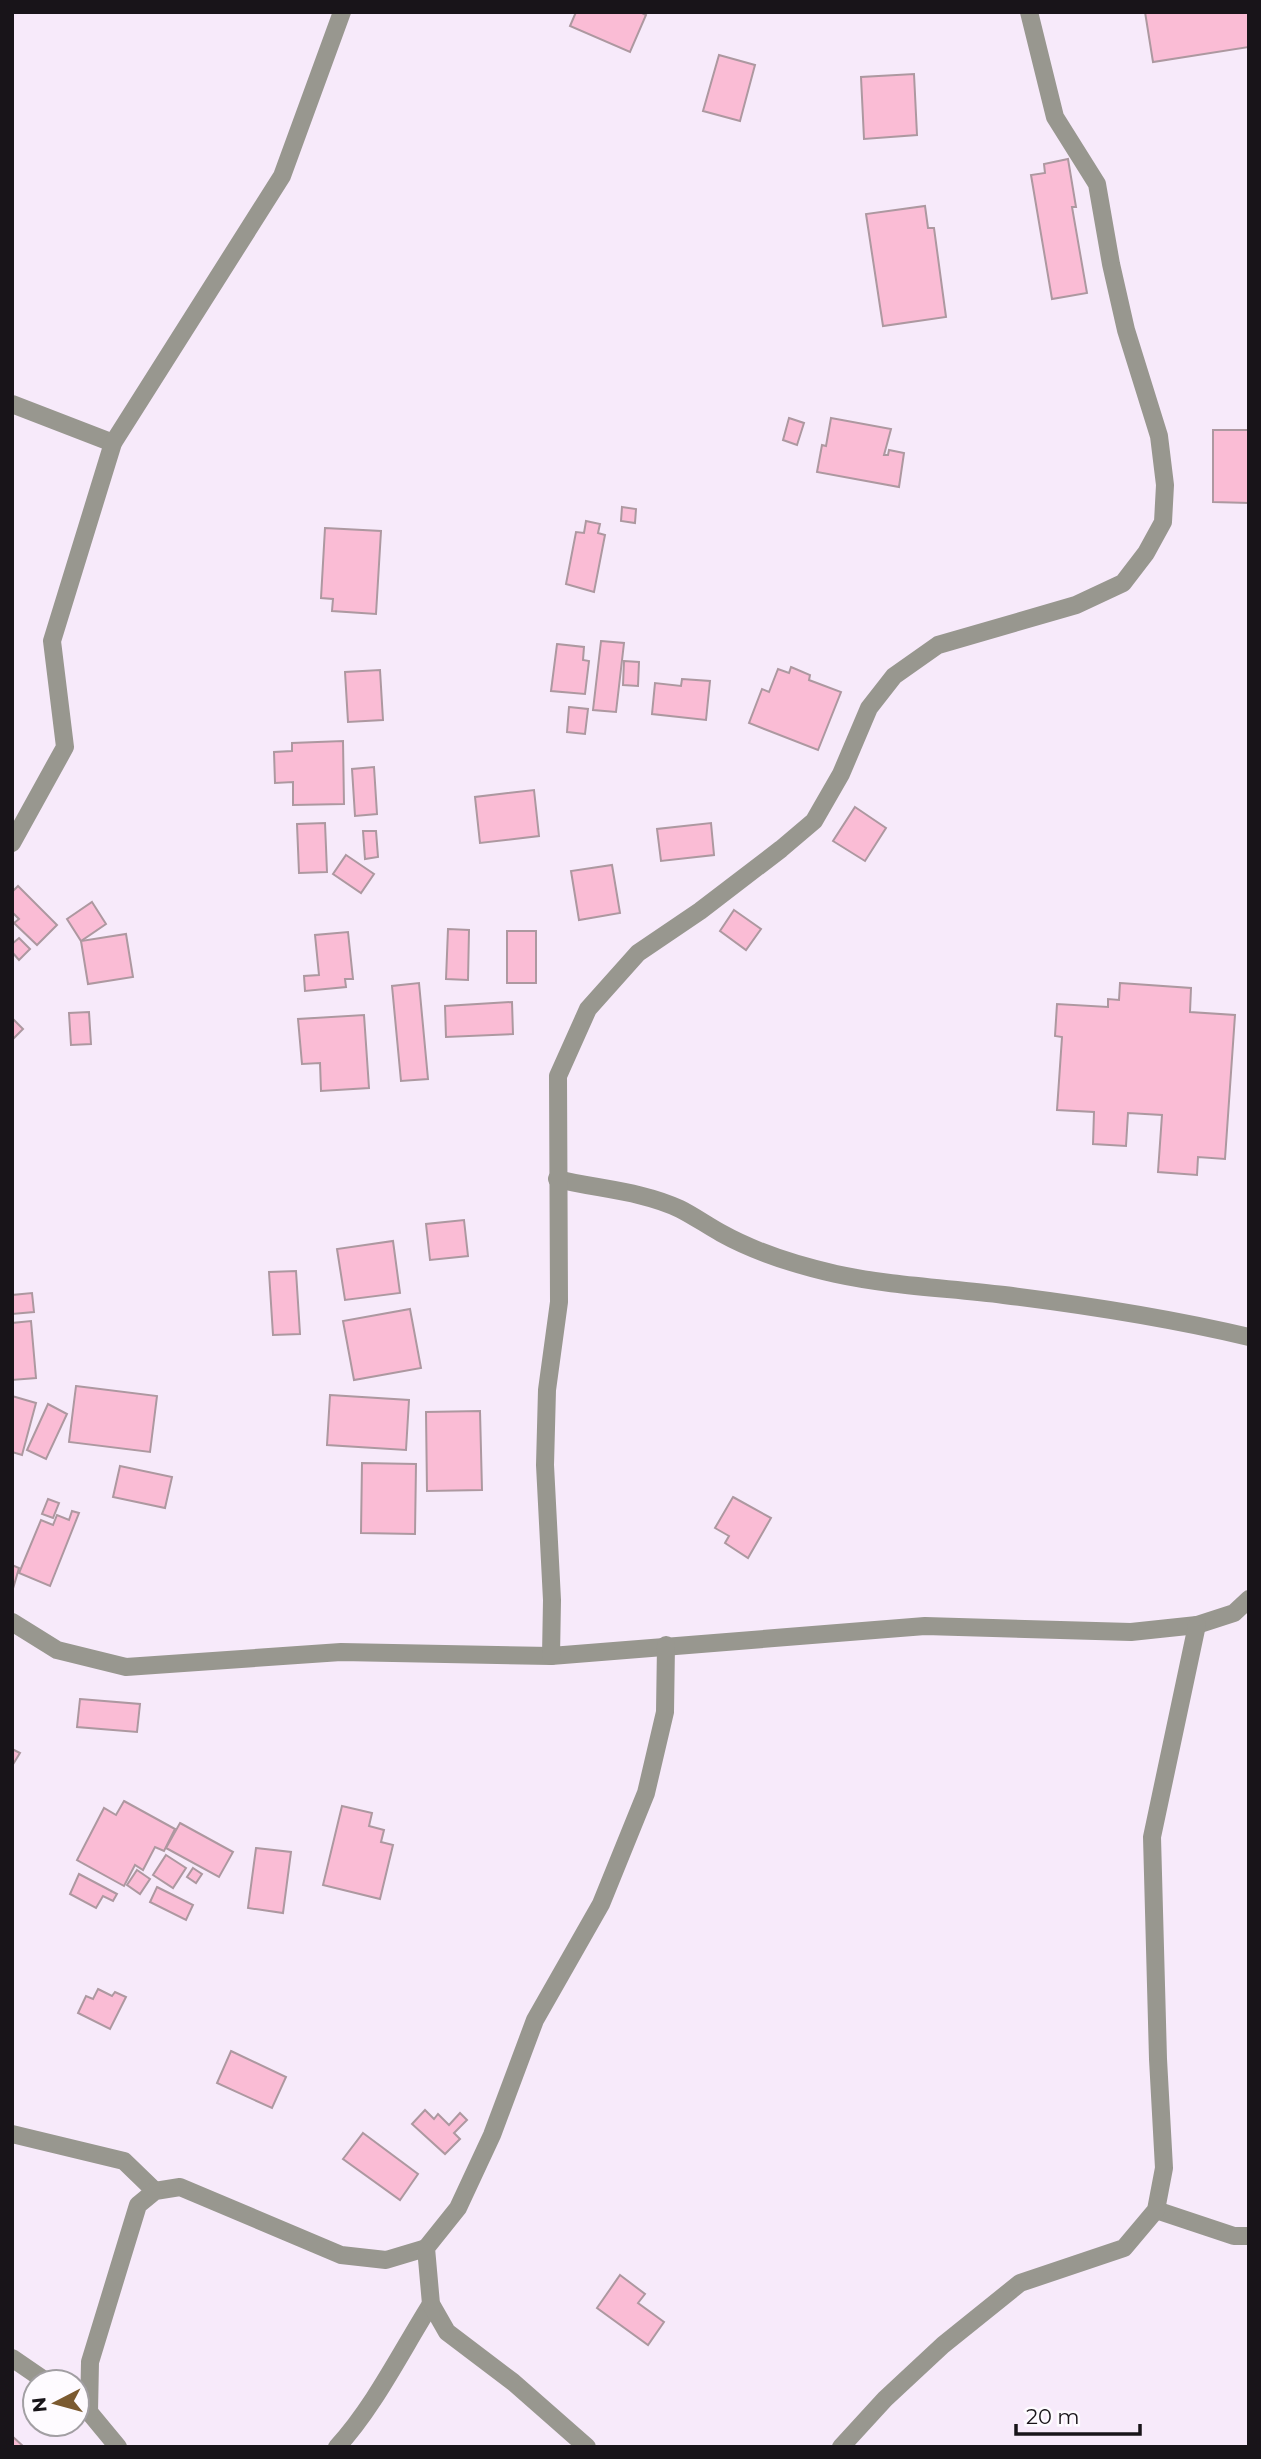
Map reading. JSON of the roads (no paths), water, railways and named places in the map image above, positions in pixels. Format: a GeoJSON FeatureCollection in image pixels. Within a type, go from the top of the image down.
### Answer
{"type":"FeatureCollection","features":[{"type":"Feature","properties":{"kind":"street"},"geometry":{"type":"LineString","coordinates":[[12,843],[65,747],[52,641],[113,443],[282,176],[342,12]]}},
{"type":"Feature","properties":{"kind":"street"},"geometry":{"type":"LineString","coordinates":[[551,1656],[552,1600],[545,1465],[547,1390],[559,1301],[558,1076],[588,1009],[638,953],[701,911],[814,821],[841,774],[869,708],[894,676],[938,645],[1076,605],[1123,583],[1146,554],[1163,522],[1165,485],[1159,436],[1126,330],[1097,184],[1055,117],[1029,12]]}},
{"type":"Feature","properties":{"kind":"street"},"geometry":{"type":"LineString","coordinates":[[12,404],[113,443]]}},
{"type":"Feature","properties":{"kind":"street"},"geometry":{"type":"LineString","coordinates":[[557,1179],[590,1187],[626,1191],[679,1209],[723,1234],[773,1257],[836,1274],[1006,1296],[1213,1328],[1249,1337]]}},
{"type":"Feature","properties":{"kind":"street"},"geometry":{"type":"LineString","coordinates":[[12,1622],[57,1650],[126,1667],[341,1652],[551,1656],[925,1626],[1132,1632],[1197,1625],[1234,1613],[1249,1599]]}},
{"type":"Feature","properties":{"kind":"street"},"geometry":{"type":"LineString","coordinates":[[841,2447],[885,2399],[943,2345],[1020,2283],[1124,2248],[1156,2210],[1164,2168],[1152,1838],[1197,1625]]}},
{"type":"Feature","properties":{"kind":"street"},"geometry":{"type":"LineString","coordinates":[[89,2368],[138,2205],[155,2191],[180,2187],[341,2255],[386,2260],[426,2248],[458,2208],[492,2135],[535,2020],[601,1904],[646,1793],[665,1712],[666,1645]]}},
{"type":"Feature","properties":{"kind":"street"},"geometry":{"type":"LineString","coordinates":[[12,2134],[124,2161],[155,2191]]}},
{"type":"Feature","properties":{"kind":"street"},"geometry":{"type":"LineString","coordinates":[[1156,2210],[1234,2236],[1249,2236]]}},
{"type":"Feature","properties":{"kind":"street"},"geometry":{"type":"LineString","coordinates":[[426,2248],[430,2304],[447,2333],[513,2382],[587,2447]]}},
{"type":"Feature","properties":{"kind":"street"},"geometry":{"type":"LineString","coordinates":[[337,2447],[370,2402],[430,2304]]}},
{"type":"Feature","properties":{"kind":"street"},"geometry":{"type":"LineString","coordinates":[[12,2358],[27,2368]]}},
{"type":"Feature","properties":{"kind":"street"},"geometry":{"type":"LineString","coordinates":[[91,2417],[118,2447]]}}]}
